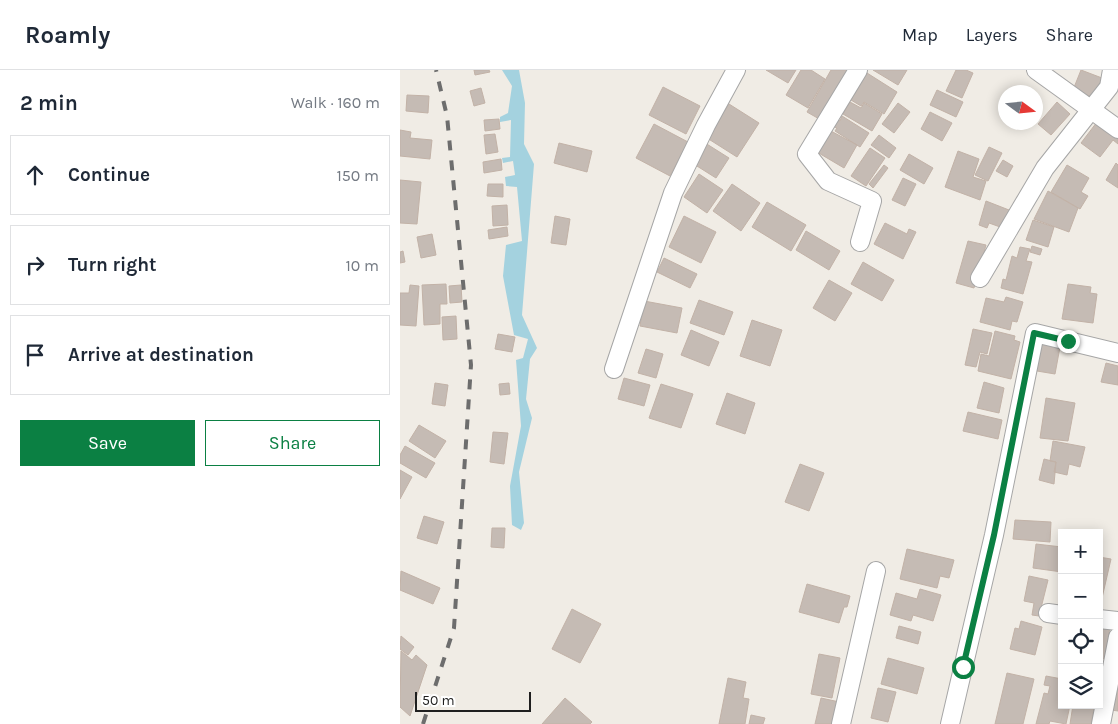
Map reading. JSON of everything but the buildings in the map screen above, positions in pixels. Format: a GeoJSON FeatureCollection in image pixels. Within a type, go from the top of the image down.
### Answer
{"type":"FeatureCollection","features":[{"type":"Feature","properties":{"kind":"street"},"geometry":{"type":"LineString","coordinates":[[614,369],[673,193],[706,125],[736,70]]}},
{"type":"Feature","properties":{"kind":"street"},"geometry":{"type":"LineString","coordinates":[[858,70],[807,154],[828,181],[872,201],[860,242]]}},
{"type":"Feature","properties":{"kind":"street"},"geometry":{"type":"LineString","coordinates":[[1036,70],[1118,129]]}},
{"type":"Feature","properties":{"kind":"street"},"geometry":{"type":"LineString","coordinates":[[980,278],[1046,168],[1109,87],[1112,70]]}},
{"type":"Feature","properties":{"kind":"street"},"geometry":{"type":"LineString","coordinates":[[950,724],[994,535],[1034,333],[1118,353]]}},
{"type":"Feature","properties":{"kind":"street"},"geometry":{"type":"LineString","coordinates":[[841,724],[876,571]]}},
{"type":"Feature","properties":{"kind":"street"},"geometry":{"type":"LineString","coordinates":[[1103,620],[1118,622]]}},
{"type":"Feature","properties":{"kind":"street"},"geometry":{"type":"LineString","coordinates":[[1102,724],[1118,637]]}},
{"type":"Feature","properties":{"kind":"water"},"geometry":{"type":"Polygon","coordinates":[[[502,70],[519,70],[525,103],[524,144],[534,164],[522,315],[537,348],[530,359],[526,399],[532,418],[519,472],[524,523],[521,530],[512,525],[510,486],[521,426],[516,360],[523,358],[528,339],[514,335],[503,276],[506,245],[522,241],[517,187],[506,186],[505,177],[515,175],[513,161],[503,163],[502,158],[510,157],[511,120],[500,122],[500,117],[508,113],[512,86],[502,70]]]}},
{"type":"Feature","properties":{"kind":"railway"},"geometry":{"type":"LineString","coordinates":[[423,724],[454,628],[471,365],[447,116],[436,70]]}},
{"type":"Feature","properties":{"kind":"route"},"geometry":{"type":"LineString","coordinates":[[963,667],[994,535],[1034,333],[1068,341]]}}]}
